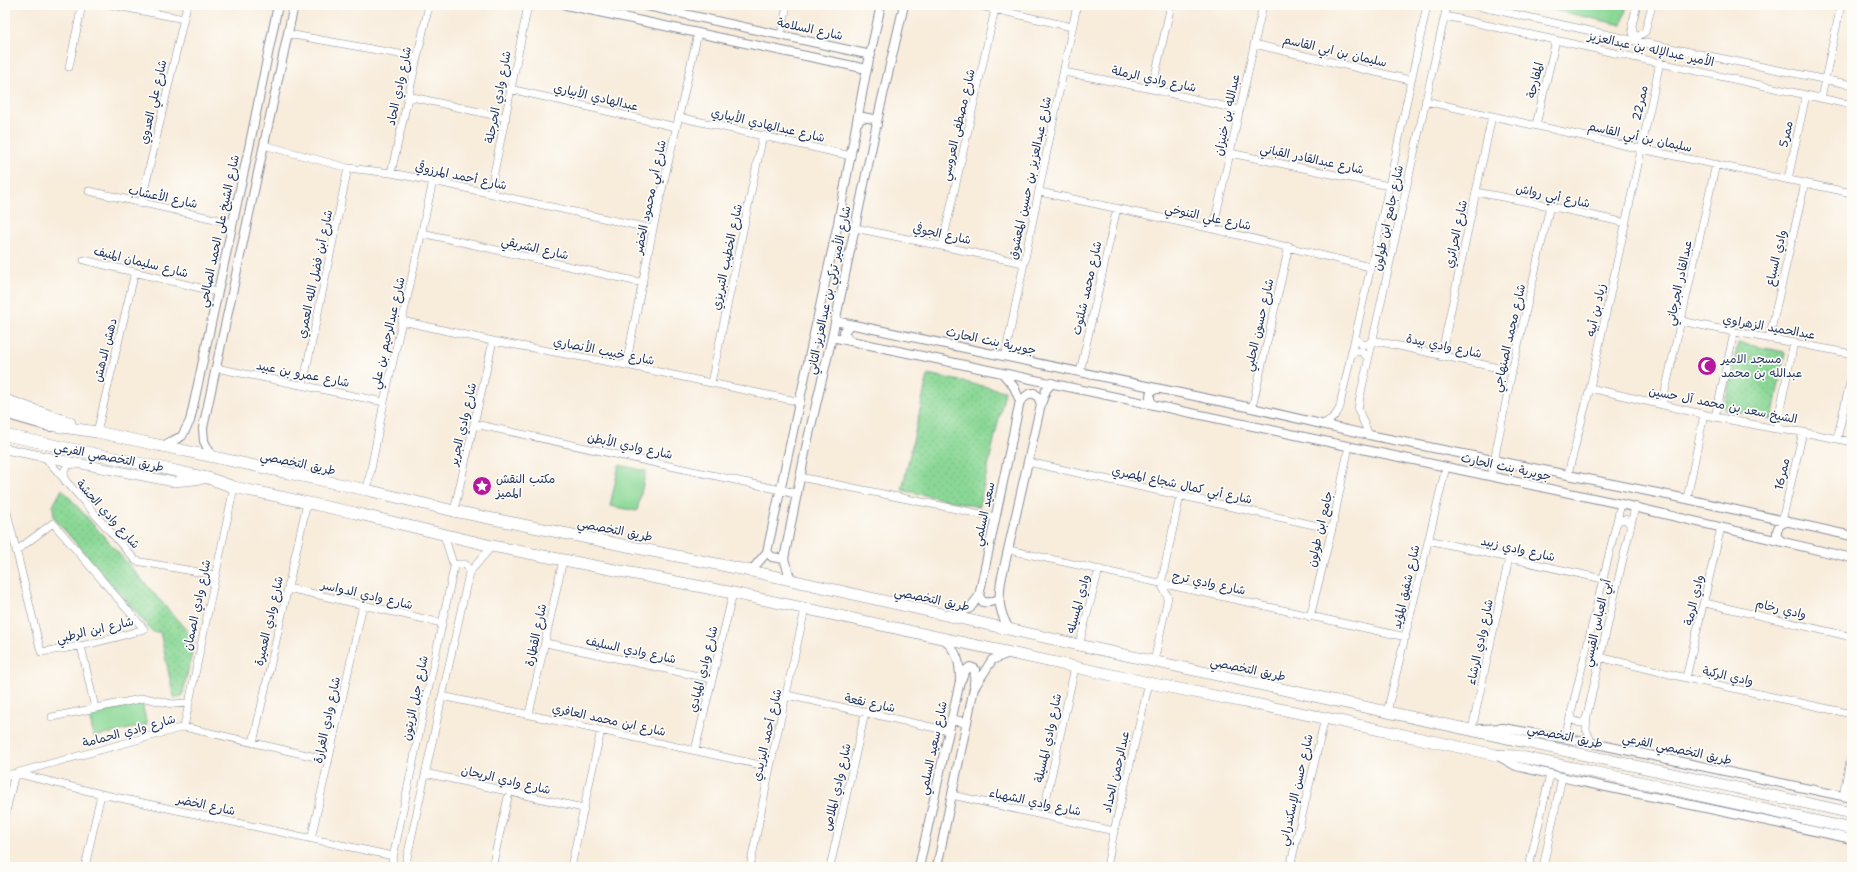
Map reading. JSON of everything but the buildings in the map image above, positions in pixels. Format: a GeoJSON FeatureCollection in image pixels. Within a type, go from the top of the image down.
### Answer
{"type":"FeatureCollection","features":[{"type":"Feature","properties":{"kind":"highway"},"geometry":{"type":"LineString","coordinates":[[5,412],[50,425]]}},
{"type":"Feature","properties":{"kind":"main road"},"geometry":{"type":"LineString","coordinates":[[5,400],[97,432]]}},
{"type":"Feature","properties":{"kind":"main road","name":"طريق التخصصي"},"geometry":{"type":"LineString","coordinates":[[5,418],[97,432],[160,447],[368,490],[454,511],[751,571],[1079,646],[1472,729],[1852,812]]}},
{"type":"Feature","properties":{"kind":"main road"},"geometry":{"type":"LineString","coordinates":[[5,435],[208,478],[234,487],[492,546],[733,593],[1149,683],[1324,718],[1496,755],[1516,756],[1612,776],[1852,829]]}},
{"type":"Feature","properties":{"kind":"main road","name":"طريق التخصصي الفرعي"},"geometry":{"type":"LineString","coordinates":[[5,449],[174,482],[208,478]]}},
{"type":"Feature","properties":{"kind":"street"},"geometry":{"type":"LineString","coordinates":[[69,67],[82,5]]}},
{"type":"Feature","properties":{"kind":"street"},"geometry":{"type":"LineString","coordinates":[[112,5],[184,19]]}},
{"type":"Feature","properties":{"kind":"street","name":"شارع علي العدوي"},"geometry":{"type":"LineString","coordinates":[[141,204],[187,5]]}},
{"type":"Feature","properties":{"kind":"street","name":"شارع الشيخ على الحمد الصالحي"},"geometry":{"type":"LineString","coordinates":[[160,447],[182,436],[190,421],[278,5]]}},
{"type":"Feature","properties":{"kind":"street"},"geometry":{"type":"LineString","coordinates":[[212,457],[204,441],[203,428],[294,5]]}},
{"type":"Feature","properties":{"kind":"street","name":"شارع وادي الحاد"},"geometry":{"type":"LineString","coordinates":[[391,173],[428,5]]}},
{"type":"Feature","properties":{"kind":"street","name":"شارع وادي الحرجلة"},"geometry":{"type":"LineString","coordinates":[[490,193],[528,5]]}},
{"type":"Feature","properties":{"kind":"street"},"geometry":{"type":"LineString","coordinates":[[566,5],[854,65],[867,69]]}},
{"type":"Feature","properties":{"kind":"street","name":"شارع السلامة"},"geometry":{"type":"LineString","coordinates":[[644,5],[871,55]]}},
{"type":"Feature","properties":{"kind":"street"},"geometry":{"type":"LineString","coordinates":[[778,50],[788,5]]}},
{"type":"Feature","properties":{"kind":"street","name":"شارع الأمير تركي بن عبدالعزيز الثاني"},"geometry":{"type":"LineString","coordinates":[[751,571],[767,552],[788,461],[838,223],[867,69],[881,5]]}},
{"type":"Feature","properties":{"kind":"street","name":"شارع الأمير تركي بن عبدالعزيز الثاني"},"geometry":{"type":"LineString","coordinates":[[790,580],[784,559],[800,478],[904,5]]}},
{"type":"Feature","properties":{"kind":"street"},"geometry":{"type":"LineString","coordinates":[[976,5],[1072,27]]}},
{"type":"Feature","properties":{"kind":"street","name":"شارع عبدالعزيز بن حسين المعشوق"},"geometry":{"type":"LineString","coordinates":[[1005,356],[1023,263],[1040,192],[1077,5]]}},
{"type":"Feature","properties":{"kind":"street"},"geometry":{"type":"LineString","coordinates":[[1152,89],[1171,5]]}},
{"type":"Feature","properties":{"kind":"street","name":"عبدالله بن خنيزان"},"geometry":{"type":"LineString","coordinates":[[1213,229],[1262,5]]}},
{"type":"Feature","properties":{"kind":"street","name":"شارع جامع ابن طولون"},"geometry":{"type":"LineString","coordinates":[[1322,424],[1329,421],[1341,408],[1351,353],[1389,186],[1410,80],[1427,5]]}},
{"type":"Feature","properties":{"kind":"street","name":"شارع جامع ابن طولون"},"geometry":{"type":"LineString","coordinates":[[1369,435],[1358,409],[1424,101],[1447,5]]}},
{"type":"Feature","properties":{"kind":"street","name":"الأمير عبدالإله بن عبدالعزيز"},"geometry":{"type":"LineString","coordinates":[[1474,5],[1705,56],[1852,85]]}},
{"type":"Feature","properties":{"kind":"street"},"geometry":{"type":"LineString","coordinates":[[1637,5],[1632,25],[1633,33],[1637,37],[1645,32],[1652,5]]}},
{"type":"Feature","properties":{"kind":"street"},"geometry":{"type":"LineString","coordinates":[[1821,98],[1841,5]]}},
{"type":"Feature","properties":{"kind":"street","name":"شارع مصطفى العروسي"},"geometry":{"type":"LineString","coordinates":[[942,246],[995,9]]}},
{"type":"Feature","properties":{"kind":"street","name":"الأمير عبدالإله بن عبدالعزيز"},"geometry":{"type":"LineString","coordinates":[[1445,16],[1852,105]]}},
{"type":"Feature","properties":{"kind":"street","name":"شارع أبي محمود الخضر"},"geometry":{"type":"LineString","coordinates":[[626,365],[653,229],[698,33]]}},
{"type":"Feature","properties":{"kind":"street"},"geometry":{"type":"LineString","coordinates":[[288,34],[416,57]]}},
{"type":"Feature","properties":{"kind":"street","name":"المفارجة"},"geometry":{"type":"LineString","coordinates":[[1536,125],[1556,40]]}},
{"type":"Feature","properties":{"kind":"street","name":"سليمان بن ابي القاسم"},"geometry":{"type":"LineString","coordinates":[[1254,44],[1410,80]]}},
{"type":"Feature","properties":{"kind":"street"},"geometry":{"type":"LineString","coordinates":[[854,51],[860,59],[854,65]]}},
{"type":"Feature","properties":{"kind":"street","name":"ممر22"},"geometry":{"type":"LineString","coordinates":[[1641,149],[1660,62]]}},
{"type":"Feature","properties":{"kind":"street","name":"شارع وادي الرملة"},"geometry":{"type":"LineString","coordinates":[[1064,72],[1152,89],[1240,110]]}},
{"type":"Feature","properties":{"kind":"street","name":"عبدالهادي الأبياري"},"geometry":{"type":"LineString","coordinates":[[510,89],[676,127]]}},
{"type":"Feature","properties":{"kind":"street","name":"ممر5"},"geometry":{"type":"LineString","coordinates":[[1788,179],[1806,95]]}},
{"type":"Feature","properties":{"kind":"street"},"geometry":{"type":"LineString","coordinates":[[408,96],[506,118]]}},
{"type":"Feature","properties":{"kind":"street","name":"سليمان بن أبي القاسم"},"geometry":{"type":"LineString","coordinates":[[1424,101],[1641,149],[1852,193]]}},
{"type":"Feature","properties":{"kind":"street","name":"شارع الحرائري"},"geometry":{"type":"LineString","coordinates":[[1441,357],[1492,116]]}},
{"type":"Feature","properties":{"kind":"street","name":"شارع عبدالهادي الأبياري"},"geometry":{"type":"LineString","coordinates":[[679,117],[851,156]]}},
{"type":"Feature","properties":{"kind":"street"},"geometry":{"type":"LineString","coordinates":[[857,123],[864,117],[868,117],[874,119],[877,125]]}},
{"type":"Feature","properties":{"kind":"street","name":"شارع الخطيب التبريزي"},"geometry":{"type":"LineString","coordinates":[[711,383],[763,135]]}},
{"type":"Feature","properties":{"kind":"street","name":"شارع أحمد المرزوقي"},"geometry":{"type":"LineString","coordinates":[[264,145],[348,168],[391,173],[433,181],[653,229]]}},
{"type":"Feature","properties":{"kind":"street","name":"زياد بن أبيه"},"geometry":{"type":"LineString","coordinates":[[1568,474],[1590,388],[1641,149]]}},
{"type":"Feature","properties":{"kind":"street","name":"شارع عبدالقادر القباني"},"geometry":{"type":"LineString","coordinates":[[1230,153],[1389,186]]}},
{"type":"Feature","properties":{"kind":"street","name":"عبدالقادر الجرجاني"},"geometry":{"type":"LineString","coordinates":[[1662,405],[1716,164]]}},
{"type":"Feature","properties":{"kind":"street","name":"شارع أبن فضل الله العمري"},"geometry":{"type":"LineString","coordinates":[[303,385],[348,168]]}},
{"type":"Feature","properties":{"kind":"street","name":"شارع عبدالرحيم بن علي"},"geometry":{"type":"LineString","coordinates":[[368,490],[384,402],[433,181]]}},
{"type":"Feature","properties":{"kind":"street","name":"وادي السباع"},"geometry":{"type":"LineString","coordinates":[[1769,339],[1805,183]]}},
{"type":"Feature","properties":{"kind":"street","name":"شارع الأعشاب"},"geometry":{"type":"LineString","coordinates":[[89,192],[233,223]]}},
{"type":"Feature","properties":{"kind":"street","name":"شارع علي التنوخي"},"geometry":{"type":"LineString","coordinates":[[1040,192],[1289,246],[1370,267]]}},
{"type":"Feature","properties":{"kind":"street","name":"شارع أبي رواش"},"geometry":{"type":"LineString","coordinates":[[1476,192],[1550,206],[1626,223]]}},
{"type":"Feature","properties":{"kind":"street","name":"شارع محمد الصنهاجي"},"geometry":{"type":"LineString","coordinates":[[1491,476],[1512,372],[1550,206]]}},
{"type":"Feature","properties":{"kind":"street","name":"شارع محمد شلتوت"},"geometry":{"type":"LineString","coordinates":[[1080,372],[1117,208]]}},
{"type":"Feature","properties":{"kind":"street"},"geometry":{"type":"LineString","coordinates":[[838,223],[855,228]]}},
{"type":"Feature","properties":{"kind":"street","name":"شارع الجوفي"},"geometry":{"type":"LineString","coordinates":[[855,228],[1023,263]]}},
{"type":"Feature","properties":{"kind":"street","name":"شارع الشريقي"},"geometry":{"type":"LineString","coordinates":[[422,233],[643,283]]}},
{"type":"Feature","properties":{"kind":"street","name":"شارع حسون الحلبي"},"geometry":{"type":"LineString","coordinates":[[1252,408],[1289,246]]}},
{"type":"Feature","properties":{"kind":"street","name":"شارع سليمان المنيف"},"geometry":{"type":"LineString","coordinates":[[84,260],[217,292]]}},
{"type":"Feature","properties":{"kind":"street","name":"دهش الدهش"},"geometry":{"type":"LineString","coordinates":[[97,432],[135,272]]}},
{"type":"Feature","properties":{"kind":"street","name":"شارع خبيب الأنصاري"},"geometry":{"type":"LineString","coordinates":[[402,321],[493,341],[626,365],[801,402]]}},
{"type":"Feature","properties":{"kind":"street","name":"جويرية بنت الحارث"},"geometry":{"type":"LineString","coordinates":[[835,321],[1252,408],[1369,435],[1687,498],[1768,518],[1852,536]]}},
{"type":"Feature","properties":{"kind":"street","name":"عبدالحميد الزهراوي"},"geometry":{"type":"LineString","coordinates":[[1682,321],[1734,333],[1794,342],[1852,354]]}},
{"type":"Feature","properties":{"kind":"street"},"geometry":{"type":"LineString","coordinates":[[849,341],[844,332],[850,324]]}},
{"type":"Feature","properties":{"kind":"street"},"geometry":{"type":"LineString","coordinates":[[1716,417],[1734,333]]}},
{"type":"Feature","properties":{"kind":"street","name":"جويرية بنت الحارث"},"geometry":{"type":"LineString","coordinates":[[832,337],[1004,375],[1052,383],[1635,507],[1852,558]]}},
{"type":"Feature","properties":{"kind":"street","name":"شارع وادي بيدة"},"geometry":{"type":"LineString","coordinates":[[1355,338],[1362,345],[1368,344],[1372,340],[1512,372]]}},
{"type":"Feature","properties":{"kind":"street","name":"شارع وادي الجرير"},"geometry":{"type":"LineString","coordinates":[[454,511],[493,341]]}},
{"type":"Feature","properties":{"kind":"street"},"geometry":{"type":"LineString","coordinates":[[1776,429],[1794,342]]}},
{"type":"Feature","properties":{"kind":"street"},"geometry":{"type":"LineString","coordinates":[[1351,353],[1361,351],[1368,358]]}},
{"type":"Feature","properties":{"kind":"street","name":"شارع عمرو بن عبيد"},"geometry":{"type":"LineString","coordinates":[[216,368],[384,402]]}},
{"type":"Feature","properties":{"kind":"street"},"geometry":{"type":"LineString","coordinates":[[1837,439],[1852,374]]}},
{"type":"Feature","properties":{"kind":"street"},"geometry":{"type":"LineString","coordinates":[[1004,375],[1014,387],[1020,401],[1029,394],[1034,393],[1038,397],[1041,404]]}},
{"type":"Feature","properties":{"kind":"street"},"geometry":{"type":"LineString","coordinates":[[1009,629],[1001,615],[999,598],[1041,404],[1046,390],[1052,383]]}},
{"type":"Feature","properties":{"kind":"street"},"geometry":{"type":"LineString","coordinates":[[1136,401],[1144,394],[1145,390],[1141,385]]}},
{"type":"Feature","properties":{"kind":"street","name":"الشيخ سعد بن محمد آل حسين"},"geometry":{"type":"LineString","coordinates":[[1590,388],[1716,417],[1852,442]]}},
{"type":"Feature","properties":{"kind":"street"},"geometry":{"type":"LineString","coordinates":[[1154,405],[1150,400],[1151,392],[1158,389]]}},
{"type":"Feature","properties":{"kind":"street","name":"سعيد السلمي"},"geometry":{"type":"LineString","coordinates":[[979,596],[1020,401]]}},
{"type":"Feature","properties":{"kind":"street"},"geometry":{"type":"LineString","coordinates":[[1687,498],[1704,414]]}},
{"type":"Feature","properties":{"kind":"street","name":"شارع وادي الأبطن"},"geometry":{"type":"LineString","coordinates":[[475,424],[781,490]]}},
{"type":"Feature","properties":{"kind":"street","name":"ممر16"},"geometry":{"type":"LineString","coordinates":[[1784,521],[1803,432]]}},
{"type":"Feature","properties":{"kind":"street"},"geometry":{"type":"LineString","coordinates":[[792,440],[793,447],[798,450],[807,443]]}},
{"type":"Feature","properties":{"kind":"street","name":"جامع ابن طولون"},"geometry":{"type":"LineString","coordinates":[[1310,617],[1332,529],[1349,446]]}},
{"type":"Feature","properties":{"kind":"street"},"geometry":{"type":"LineString","coordinates":[[788,461],[793,454],[796,454],[803,463]]}},
{"type":"Feature","properties":{"kind":"street","name":"شارع وادي الحشة"},"geometry":{"type":"LineString","coordinates":[[44,456],[65,482],[136,561],[215,575]]}},
{"type":"Feature","properties":{"kind":"street","name":"شارع أبي كمال شجاع المصري"},"geometry":{"type":"LineString","coordinates":[[1028,462],[1332,529]]}},
{"type":"Feature","properties":{"kind":"street"},"geometry":{"type":"LineString","coordinates":[[65,482],[64,471],[68,465],[80,464]]}},
{"type":"Feature","properties":{"kind":"street","name":"شارع شفيق المؤيد"},"geometry":{"type":"LineString","coordinates":[[1387,712],[1446,467]]}},
{"type":"Feature","properties":{"kind":"street"},"geometry":{"type":"LineString","coordinates":[[800,478],[995,517]]}},
{"type":"Feature","properties":{"kind":"street","name":"شارع وادي الصمان"},"geometry":{"type":"LineString","coordinates":[[184,727],[234,487]]}},
{"type":"Feature","properties":{"kind":"street"},"geometry":{"type":"LineString","coordinates":[[781,490],[797,494]]}},
{"type":"Feature","properties":{"kind":"street"},"geometry":{"type":"LineString","coordinates":[[1154,662],[1168,597],[1161,584],[1180,496]]}},
{"type":"Feature","properties":{"kind":"street","name":"شارع وادي العميرة"},"geometry":{"type":"LineString","coordinates":[[253,743],[307,503]]}},
{"type":"Feature","properties":{"kind":"street","name":"شارع ابن الرطبي"},"geometry":{"type":"LineString","coordinates":[[5,504],[16,551],[41,652],[81,646],[113,639],[144,629],[53,523],[16,551]]}},
{"type":"Feature","properties":{"kind":"street","name":"أبي العباس القيسي"},"geometry":{"type":"LineString","coordinates":[[1565,738],[1621,504]]}},
{"type":"Feature","properties":{"kind":"street","name":"أبي العباس القيسي"},"geometry":{"type":"LineString","coordinates":[[1592,743],[1586,730],[1587,715],[1635,507]]}},
{"type":"Feature","properties":{"kind":"street"},"geometry":{"type":"LineString","coordinates":[[1763,537],[1772,532],[1773,525],[1768,518]]}},
{"type":"Feature","properties":{"kind":"street"},"geometry":{"type":"LineString","coordinates":[[1616,526],[1618,521],[1625,519],[1630,524],[1630,529]]}},
{"type":"Feature","properties":{"kind":"street"},"geometry":{"type":"LineString","coordinates":[[1783,542],[1777,537],[1777,530],[1784,521]]}},
{"type":"Feature","properties":{"kind":"street","name":"وادي الرمة"},"geometry":{"type":"LineString","coordinates":[[1686,678],[1705,603],[1721,527]]}},
{"type":"Feature","properties":{"kind":"street","name":"شارع جبل الزيتون"},"geometry":{"type":"LineString","coordinates":[[391,867],[454,567],[444,534]]}},
{"type":"Feature","properties":{"kind":"street","name":"شارع وادي زبيد"},"geometry":{"type":"LineString","coordinates":[[1428,540],[1603,579]]}},
{"type":"Feature","properties":{"kind":"street"},"geometry":{"type":"LineString","coordinates":[[469,573],[492,546]]}},
{"type":"Feature","properties":{"kind":"street","name":"شارع وادي ترج"},"geometry":{"type":"LineString","coordinates":[[1009,550],[1406,637]]}},
{"type":"Feature","properties":{"kind":"street"},"geometry":{"type":"LineString","coordinates":[[767,552],[772,557],[784,559]]}},
{"type":"Feature","properties":{"kind":"street","name":"شارع وادي الرشاء"},"geometry":{"type":"LineString","coordinates":[[1472,729],[1509,558]]}},
{"type":"Feature","properties":{"kind":"street","name":"شارع القطارة"},"geometry":{"type":"LineString","coordinates":[[529,714],[546,643],[563,560]]}},
{"type":"Feature","properties":{"kind":"street"},"geometry":{"type":"LineString","coordinates":[[405,867],[469,573],[465,564],[458,564],[454,567]]}},
{"type":"Feature","properties":{"kind":"street","name":"وادي المسيله"},"geometry":{"type":"LineString","coordinates":[[1079,646],[1099,569]]}},
{"type":"Feature","properties":{"kind":"street","name":"شارع وادي الدواسر"},"geometry":{"type":"LineString","coordinates":[[288,588],[442,623]]}},
{"type":"Feature","properties":{"kind":"street","name":"شارع وادي الميادي"},"geometry":{"type":"LineString","coordinates":[[695,750],[733,593]]}},
{"type":"Feature","properties":{"kind":"street"},"geometry":{"type":"LineString","coordinates":[[950,617],[970,608],[979,596],[983,602],[989,603],[999,598]]}},
{"type":"Feature","properties":{"kind":"street","name":"وادي رخام"},"geometry":{"type":"LineString","coordinates":[[1705,603],[1852,637]]}},
{"type":"Feature","properties":{"kind":"street","name":"شارع وادي الغرارة"},"geometry":{"type":"LineString","coordinates":[[311,839],[363,605]]}},
{"type":"Feature","properties":{"kind":"street","name":"شارع أحمد اليزيدي"},"geometry":{"type":"LineString","coordinates":[[750,867],[770,767],[805,609]]}},
{"type":"Feature","properties":{"kind":"street","name":"شارع سعيد السلمي"},"geometry":{"type":"LineString","coordinates":[[919,867],[960,681],[960,664],[956,652],[944,638]]}},
{"type":"Feature","properties":{"kind":"street","name":"شارع وادي السليف"},"geometry":{"type":"LineString","coordinates":[[546,643],[712,679]]}},
{"type":"Feature","properties":{"kind":"street"},"geometry":{"type":"LineString","coordinates":[[81,646],[95,708]]}},
{"type":"Feature","properties":{"kind":"street"},"geometry":{"type":"LineString","coordinates":[[974,688],[992,660],[1010,652]]}},
{"type":"Feature","properties":{"kind":"street","name":"وادي الركبة"},"geometry":{"type":"LineString","coordinates":[[1600,657],[1686,678],[1852,714]]}},
{"type":"Feature","properties":{"kind":"street"},"geometry":{"type":"LineString","coordinates":[[937,867],[974,688],[975,669],[970,667],[966,670],[960,681]]}},
{"type":"Feature","properties":{"kind":"street","name":"شارع وادي المسيلة"},"geometry":{"type":"LineString","coordinates":[[1043,814],[1075,667]]}},
{"type":"Feature","properties":{"kind":"street","name":"عبدالرحمن الحداد"},"geometry":{"type":"LineString","coordinates":[[1107,867],[1149,683]]}},
{"type":"Feature","properties":{"kind":"street","name":"شارع نقعة"},"geometry":{"type":"LineString","coordinates":[[787,695],[949,731]]}},
{"type":"Feature","properties":{"kind":"street","name":"شارع ابن محمد العافري"},"geometry":{"type":"LineString","coordinates":[[442,696],[770,767]]}},
{"type":"Feature","properties":{"kind":"street"},"geometry":{"type":"LineString","coordinates":[[52,717],[144,698],[172,704],[188,703]]}},
{"type":"Feature","properties":{"kind":"street","name":"شارع وادي الملاص"},"geometry":{"type":"LineString","coordinates":[[830,867],[865,713]]}},
{"type":"Feature","properties":{"kind":"street"},"geometry":{"type":"LineString","coordinates":[[1571,714],[1573,720],[1580,723],[1584,722],[1587,715]]}},
{"type":"Feature","properties":{"kind":"street","name":"شارع حسن الإسكندراني"},"geometry":{"type":"LineString","coordinates":[[1290,867],[1324,718]]}},
{"type":"Feature","properties":{"kind":"street"},"geometry":{"type":"LineString","coordinates":[[951,719],[967,723]]}},
{"type":"Feature","properties":{"kind":"street","name":"شارع وادي الحمامة"},"geometry":{"type":"LineString","coordinates":[[5,776],[184,727],[329,760]]}},
{"type":"Feature","properties":{"kind":"street","name":"طريق التخصصي الفرعي"},"geometry":{"type":"LineString","coordinates":[[1472,729],[1503,728],[1565,738],[1852,798]]}},
{"type":"Feature","properties":{"kind":"street"},"geometry":{"type":"LineString","coordinates":[[571,867],[601,730]]}},
{"type":"Feature","properties":{"kind":"street"},"geometry":{"type":"LineString","coordinates":[[1843,796],[1852,751]]}},
{"type":"Feature","properties":{"kind":"street"},"geometry":{"type":"LineString","coordinates":[[1496,755],[1516,766],[1562,777],[1852,839]]}},
{"type":"Feature","properties":{"kind":"street"},"geometry":{"type":"LineString","coordinates":[[5,816],[15,773]]}},
{"type":"Feature","properties":{"kind":"street","name":"شارع الخضر"},"geometry":{"type":"LineString","coordinates":[[15,773],[101,794],[393,856]]}},
{"type":"Feature","properties":{"kind":"street","name":"شارع وادي الريحان"},"geometry":{"type":"LineString","coordinates":[[425,773],[583,808]]}},
{"type":"Feature","properties":{"kind":"street"},"geometry":{"type":"LineString","coordinates":[[1529,867],[1550,774]]}},
{"type":"Feature","properties":{"kind":"street"},"geometry":{"type":"LineString","coordinates":[[1543,867],[1562,777]]}},
{"type":"Feature","properties":{"kind":"street"},"geometry":{"type":"LineString","coordinates":[[492,867],[508,792]]}},
{"type":"Feature","properties":{"kind":"street"},"geometry":{"type":"LineString","coordinates":[[85,867],[101,794]]}},
{"type":"Feature","properties":{"kind":"street","name":"شارع وادي الشهباء"},"geometry":{"type":"LineString","coordinates":[[952,795],[1114,831]]}},
{"type":"Feature","properties":{"kind":"street"},"geometry":{"type":"LineString","coordinates":[[1537,831],[1550,834]]}},
{"type":"Feature","properties":{"kind":"green space"},"geometry":{"type":"Polygon","coordinates":[[[1542,5],[1627,5],[1622,25],[1541,7],[1542,5]]]}},
{"type":"Feature","properties":{"kind":"green space"},"geometry":{"type":"Polygon","coordinates":[[[1738,343],[1785,352],[1772,419],[1724,409],[1738,343]]]}},
{"type":"Feature","properties":{"kind":"green space"},"geometry":{"type":"Polygon","coordinates":[[[928,374],[1005,391],[979,507],[902,490],[928,374]]]}},
{"type":"Feature","properties":{"kind":"green space"},"geometry":{"type":"Polygon","coordinates":[[[619,465],[646,471],[637,511],[610,506],[619,465]]]}},
{"type":"Feature","properties":{"kind":"green space"},"geometry":{"type":"Polygon","coordinates":[[[62,489],[195,640],[182,697],[174,698],[160,632],[153,632],[54,518],[53,506],[62,489]]]}},
{"type":"Feature","properties":{"kind":"green space"},"geometry":{"type":"Polygon","coordinates":[[[142,703],[147,725],[94,737],[89,715],[142,703]]]}},
{"type":"Feature","properties":{"kind":"place","name":"مسجد الامير عبدالله بن محمد"},"geometry":{"type":"Point","coordinates":[1707,366]}},
{"type":"Feature","properties":{"kind":"place","name":"مكتب النقش المميز"},"geometry":{"type":"Point","coordinates":[482,486]}}]}
